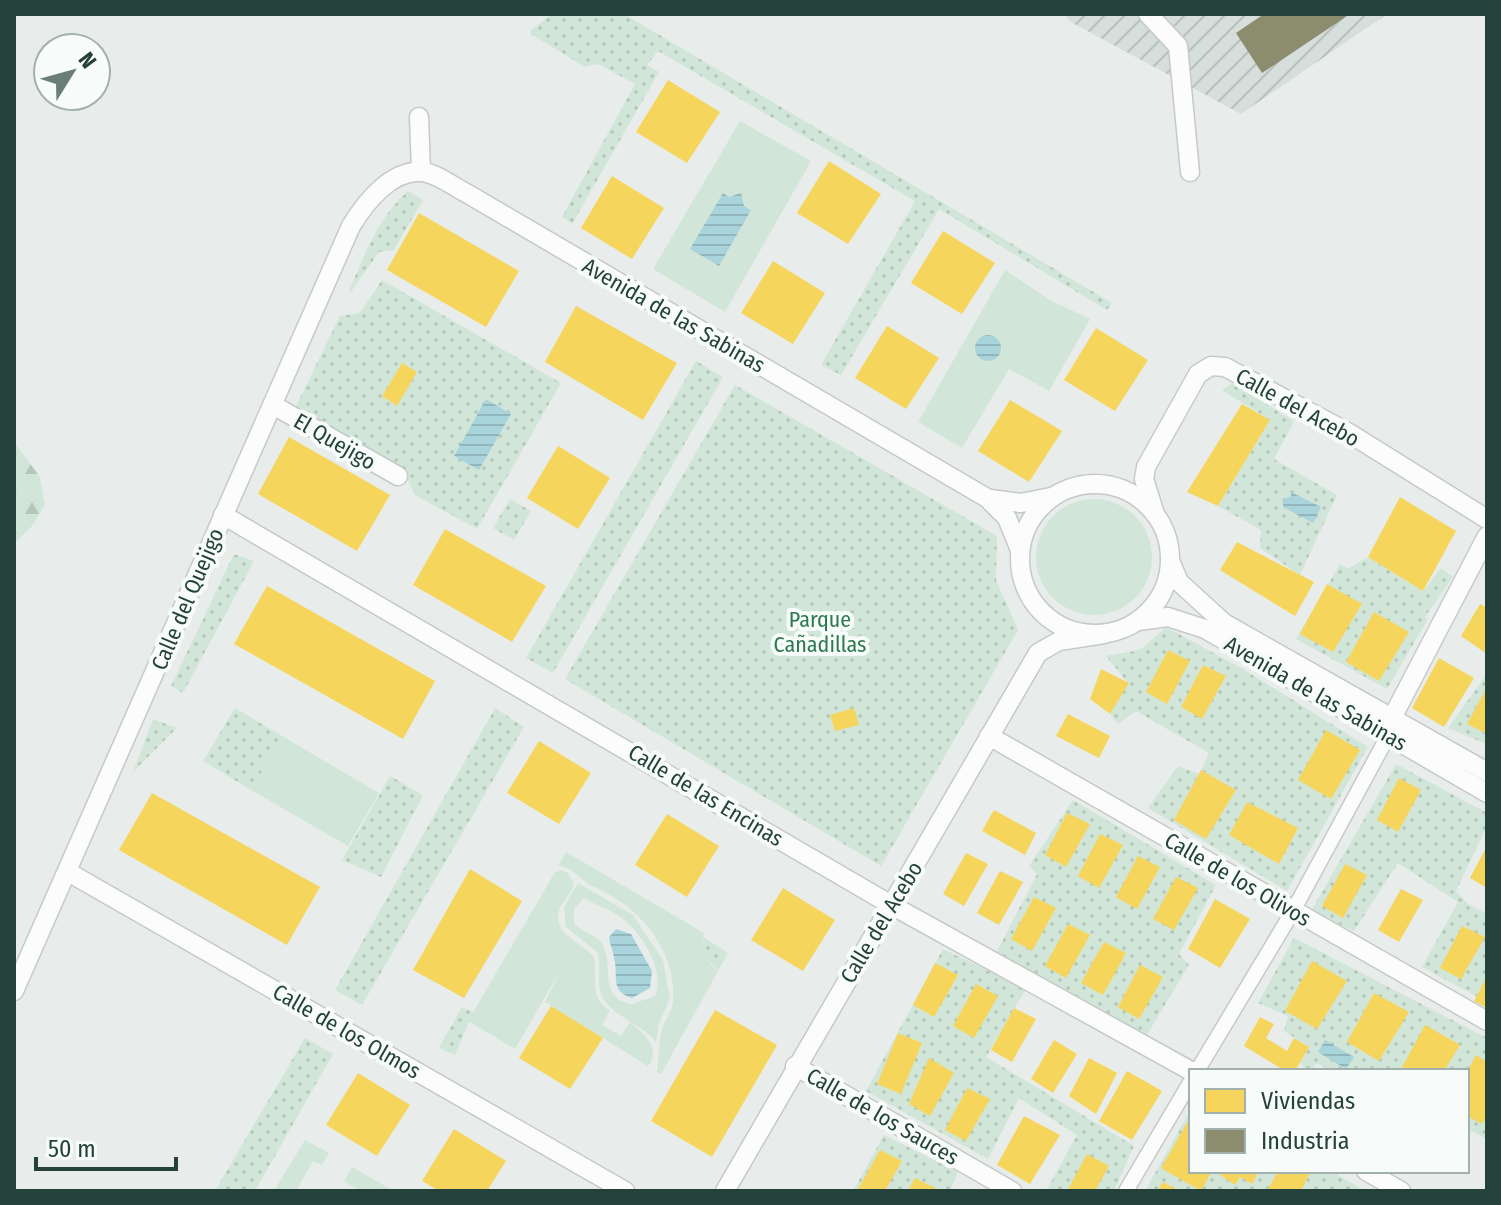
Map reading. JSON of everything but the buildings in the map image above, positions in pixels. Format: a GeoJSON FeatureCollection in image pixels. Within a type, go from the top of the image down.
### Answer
{"type":"FeatureCollection","features":[{"type":"Feature","properties":{"kind":"street"},"geometry":{"type":"LineString","coordinates":[[1148,14],[1178,46],[1190,172]]}},
{"type":"Feature","properties":{"kind":"street"},"geometry":{"type":"LineString","coordinates":[[419,117],[421,172]]}},
{"type":"Feature","properties":{"kind":"street","name":"Calle del Quejigo"},"geometry":{"type":"LineString","coordinates":[[14,991],[362,208],[394,181],[421,172]]}},
{"type":"Feature","properties":{"kind":"street","name":"Avenida de las Sabinas"},"geometry":{"type":"LineString","coordinates":[[421,172],[468,194],[987,498],[1007,518],[1020,550]]}},
{"type":"Feature","properties":{"kind":"street","name":"Calle del Acebo"},"geometry":{"type":"LineString","coordinates":[[1146,467],[1198,374],[1211,366],[1225,367],[1349,433],[1487,519]]}},
{"type":"Feature","properties":{"kind":"street","name":"El Quejigo"},"geometry":{"type":"LineString","coordinates":[[273,405],[398,476]]}},
{"type":"Feature","properties":{"kind":"street"},"geometry":{"type":"LineString","coordinates":[[1038,653],[1040,629],[1033,602],[1023,582],[1020,550],[1030,521],[1054,496],[1075,486],[1127,479],[1146,467]]}},
{"type":"Feature","properties":{"kind":"street"},"geometry":{"type":"LineString","coordinates":[[1038,653],[1059,641],[1104,634],[1138,621],[1165,594],[1171,563],[1165,532],[1155,514],[1144,479],[1146,467]]}},
{"type":"Feature","properties":{"kind":"street"},"geometry":{"type":"LineString","coordinates":[[1098,484],[1131,493],[1155,514]]}},
{"type":"Feature","properties":{"kind":"street","name":"Avenida de las Sabinas"},"geometry":{"type":"LineString","coordinates":[[987,498],[1021,503],[1054,496]]}},
{"type":"Feature","properties":{"kind":"street","name":"Calle de las Encinas"},"geometry":{"type":"LineString","coordinates":[[223,515],[893,906],[1190,1069]]}},
{"type":"Feature","properties":{"kind":"street"},"geometry":{"type":"LineString","coordinates":[[1195,1069],[1293,911],[1487,536]]}},
{"type":"Feature","properties":{"kind":"street","name":"Avenida de las Sabinas"},"geometry":{"type":"LineString","coordinates":[[1171,563],[1179,582],[1213,615],[1390,727],[1487,793]]}},
{"type":"Feature","properties":{"kind":"street"},"geometry":{"type":"LineString","coordinates":[[1033,602],[1048,618],[1068,630],[1104,634]]}},
{"type":"Feature","properties":{"kind":"street","name":"Avenida de las Sabinas"},"geometry":{"type":"LineString","coordinates":[[1138,621],[1168,617],[1205,629],[1390,727],[1487,772]]}},
{"type":"Feature","properties":{"kind":"street","name":"Calle del Acebo"},"geometry":{"type":"LineString","coordinates":[[725,1191],[1038,653]]}},
{"type":"Feature","properties":{"kind":"street","name":"Calle de los Olivos"},"geometry":{"type":"LineString","coordinates":[[989,736],[1487,1021]]}},
{"type":"Feature","properties":{"kind":"street","name":"Calle de los Olmos"},"geometry":{"type":"LineString","coordinates":[[68,872],[625,1191]]}},
{"type":"Feature","properties":{"kind":"street","name":"Calle de los Sauces"},"geometry":{"type":"LineString","coordinates":[[795,1066],[1012,1191]]}},
{"type":"Feature","properties":{"kind":"street"},"geometry":{"type":"LineString","coordinates":[[1126,1191],[1189,1084]]}},
{"type":"Feature","properties":{"kind":"street"},"geometry":{"type":"LineString","coordinates":[[1370,1173],[1401,1191]]}},
{"type":"Feature","properties":{"kind":"shaded area"},"geometry":{"type":"Polygon","coordinates":[[[1065,14],[1387,14],[1241,114],[1069,21],[1065,14]]]}},
{"type":"Feature","properties":{"kind":"green space"},"geometry":{"type":"Polygon","coordinates":[[[552,14],[624,14],[1112,303],[1107,310],[939,209],[841,375],[821,365],[915,201],[658,51],[647,65],[659,72],[572,224],[562,217],[635,84],[598,64],[585,67],[531,34],[531,30],[552,14]]]}},
{"type":"Feature","properties":{"kind":"green space"},"geometry":{"type":"Polygon","coordinates":[[[740,121],[811,161],[725,312],[653,269],[740,121]]]}},
{"type":"Feature","properties":{"kind":"green space"},"geometry":{"type":"Polygon","coordinates":[[[408,191],[423,200],[394,250],[379,252],[349,291],[380,225],[408,191]]]}},
{"type":"Feature","properties":{"kind":"green space"},"geometry":{"type":"Polygon","coordinates":[[[1005,270],[1050,300],[1090,319],[1049,391],[1009,369],[962,448],[918,422],[1005,270]]]}},
{"type":"Feature","properties":{"kind":"green space"},"geometry":{"type":"Polygon","coordinates":[[[382,280],[561,383],[477,529],[415,495],[404,471],[296,406],[340,316],[360,313],[382,280]]]}},
{"type":"Feature","properties":{"kind":"green space"},"geometry":{"type":"Polygon","coordinates":[[[696,361],[723,377],[553,673],[526,658],[696,361]]]}},
{"type":"Feature","properties":{"kind":"green space"},"geometry":{"type":"Polygon","coordinates":[[[1232,383],[1294,421],[1274,459],[1337,495],[1300,575],[1260,548],[1261,530],[1218,506],[1270,420],[1222,390],[1232,383]]]}},
{"type":"Feature","properties":{"kind":"green space","name":"Parque Cañadillas"},"geometry":{"type":"Polygon","coordinates":[[[735,385],[997,536],[996,580],[1018,630],[881,866],[565,679],[735,385]]]}},
{"type":"Feature","properties":{"kind":"green space"},"geometry":{"type":"Polygon","coordinates":[[[14,442],[40,477],[45,505],[32,526],[14,544],[14,442]]]}},
{"type":"Feature","properties":{"kind":"green space"},"geometry":{"type":"Polygon","coordinates":[[[510,499],[531,511],[514,540],[493,528],[510,499]]]}},
{"type":"Feature","properties":{"kind":"green space"},"geometry":{"type":"Polygon","coordinates":[[[1094,499],[1116,504],[1135,516],[1147,535],[1152,557],[1147,579],[1135,598],[1116,610],[1094,615],[1072,610],[1053,598],[1041,579],[1036,557],[1041,535],[1053,516],[1072,504],[1094,499]]]}},
{"type":"Feature","properties":{"kind":"green space"},"geometry":{"type":"Polygon","coordinates":[[[234,554],[254,561],[183,693],[171,686],[234,554]]]}},
{"type":"Feature","properties":{"kind":"green space"},"geometry":{"type":"Polygon","coordinates":[[[1368,557],[1423,591],[1441,568],[1453,577],[1425,617],[1428,619],[1387,689],[1296,639],[1340,564],[1348,569],[1368,557]]]}},
{"type":"Feature","properties":{"kind":"green space"},"geometry":{"type":"Polygon","coordinates":[[[1166,627],[1243,669],[1368,747],[1287,891],[1148,808],[1178,766],[1199,774],[1209,753],[1136,711],[1118,724],[1110,714],[1128,683],[1106,656],[1140,650],[1166,627]]]}},
{"type":"Feature","properties":{"kind":"green space"},"geometry":{"type":"Polygon","coordinates":[[[1487,674],[1487,744],[1448,728],[1487,674]]]}},
{"type":"Feature","properties":{"kind":"green space"},"geometry":{"type":"Polygon","coordinates":[[[235,708],[282,736],[251,790],[203,761],[235,708]]]}},
{"type":"Feature","properties":{"kind":"green space"},"geometry":{"type":"Polygon","coordinates":[[[495,708],[524,727],[362,1005],[335,990],[495,708]]]}},
{"type":"Feature","properties":{"kind":"green space"},"geometry":{"type":"Polygon","coordinates":[[[153,719],[177,728],[133,772],[153,719]]]}},
{"type":"Feature","properties":{"kind":"green space"},"geometry":{"type":"Polygon","coordinates":[[[282,736],[379,793],[348,846],[251,790],[282,736]]]}},
{"type":"Feature","properties":{"kind":"green space"},"geometry":{"type":"Polygon","coordinates":[[[1396,764],[1487,813],[1487,826],[1456,891],[1468,904],[1487,914],[1487,1002],[1422,967],[1458,902],[1398,863],[1354,931],[1311,911],[1396,764]]]}},
{"type":"Feature","properties":{"kind":"green space"},"geometry":{"type":"Polygon","coordinates":[[[390,776],[423,795],[381,877],[342,860],[390,776]]]}},
{"type":"Feature","properties":{"kind":"green space"},"geometry":{"type":"Polygon","coordinates":[[[1073,800],[1216,885],[1179,954],[1189,965],[1145,1038],[996,953],[1037,874],[1029,866],[1073,800]]]}},
{"type":"Feature","properties":{"kind":"green space"},"geometry":{"type":"Polygon","coordinates":[[[566,852],[704,933],[702,944],[705,954],[718,971],[661,1074],[657,1072],[660,1039],[673,1001],[669,964],[652,932],[640,918],[569,869],[558,866],[566,852]]]}},
{"type":"Feature","properties":{"kind":"green space"},"geometry":{"type":"Polygon","coordinates":[[[561,870],[568,873],[574,883],[561,906],[559,923],[568,936],[594,957],[596,993],[610,1010],[602,1025],[621,1036],[630,1022],[635,1026],[646,1036],[652,1048],[652,1060],[648,1066],[545,1002],[559,973],[515,1049],[468,1021],[555,872],[561,870]]]}},
{"type":"Feature","properties":{"kind":"green space"},"geometry":{"type":"Polygon","coordinates":[[[578,883],[633,915],[663,960],[670,999],[659,1023],[656,1042],[613,1010],[602,997],[597,952],[566,927],[564,907],[578,883]],[[584,898],[574,909],[574,923],[597,938],[605,949],[608,978],[614,995],[632,1004],[655,996],[655,965],[645,944],[623,919],[584,898]]]}},
{"type":"Feature","properties":{"kind":"green space"},"geometry":{"type":"Polygon","coordinates":[[[703,937],[728,953],[718,971],[703,954],[703,937]]]}},
{"type":"Feature","properties":{"kind":"green space"},"geometry":{"type":"Polygon","coordinates":[[[1294,938],[1487,1038],[1487,1139],[1469,1130],[1469,1069],[1328,1069],[1316,1063],[1312,1069],[1303,1069],[1300,1063],[1309,1047],[1284,1031],[1288,1016],[1258,1003],[1294,938]]]}},
{"type":"Feature","properties":{"kind":"green space"},"geometry":{"type":"Polygon","coordinates":[[[943,949],[1026,989],[986,1057],[1134,1146],[1114,1191],[1046,1191],[1077,1135],[1019,1098],[988,1159],[866,1091],[943,949]]]}},
{"type":"Feature","properties":{"kind":"green space"},"geometry":{"type":"Polygon","coordinates":[[[462,1007],[473,1012],[455,1055],[439,1048],[462,1007]]]}},
{"type":"Feature","properties":{"kind":"green space"},"geometry":{"type":"Polygon","coordinates":[[[305,1038],[333,1054],[255,1191],[215,1191],[305,1038]]]}},
{"type":"Feature","properties":{"kind":"green space"},"geometry":{"type":"Polygon","coordinates":[[[1189,1113],[1189,1173],[1334,1173],[1365,1191],[1145,1191],[1189,1113]]]}},
{"type":"Feature","properties":{"kind":"green space"},"geometry":{"type":"Polygon","coordinates":[[[884,1135],[958,1172],[950,1191],[853,1191],[884,1135]]]}},
{"type":"Feature","properties":{"kind":"green space"},"geometry":{"type":"Polygon","coordinates":[[[305,1140],[329,1153],[322,1165],[313,1161],[296,1191],[274,1191],[305,1140]]]}},
{"type":"Feature","properties":{"kind":"green space"},"geometry":{"type":"Polygon","coordinates":[[[352,1167],[394,1191],[361,1191],[344,1181],[352,1167]]]}},
{"type":"Feature","properties":{"kind":"water"},"geometry":{"type":"Polygon","coordinates":[[[723,193],[729,197],[741,193],[744,206],[751,210],[719,266],[690,249],[723,193]]]}},
{"type":"Feature","properties":{"kind":"water"},"geometry":{"type":"Polygon","coordinates":[[[988,335],[997,339],[1001,348],[997,357],[988,361],[979,357],[975,348],[979,339],[988,335]]]}},
{"type":"Feature","properties":{"kind":"water"},"geometry":{"type":"Polygon","coordinates":[[[486,399],[511,414],[479,470],[454,456],[486,399]]]}},
{"type":"Feature","properties":{"kind":"water"},"geometry":{"type":"Polygon","coordinates":[[[1291,492],[1321,507],[1313,523],[1283,507],[1283,500],[1291,496],[1291,492]]]}},
{"type":"Feature","properties":{"kind":"water"},"geometry":{"type":"Polygon","coordinates":[[[616,929],[631,934],[652,971],[650,988],[632,998],[620,991],[616,982],[609,937],[616,929]]]}},
{"type":"Feature","properties":{"kind":"water"},"geometry":{"type":"Polygon","coordinates":[[[1325,1040],[1354,1057],[1346,1069],[1318,1052],[1325,1040]]]}}]}
